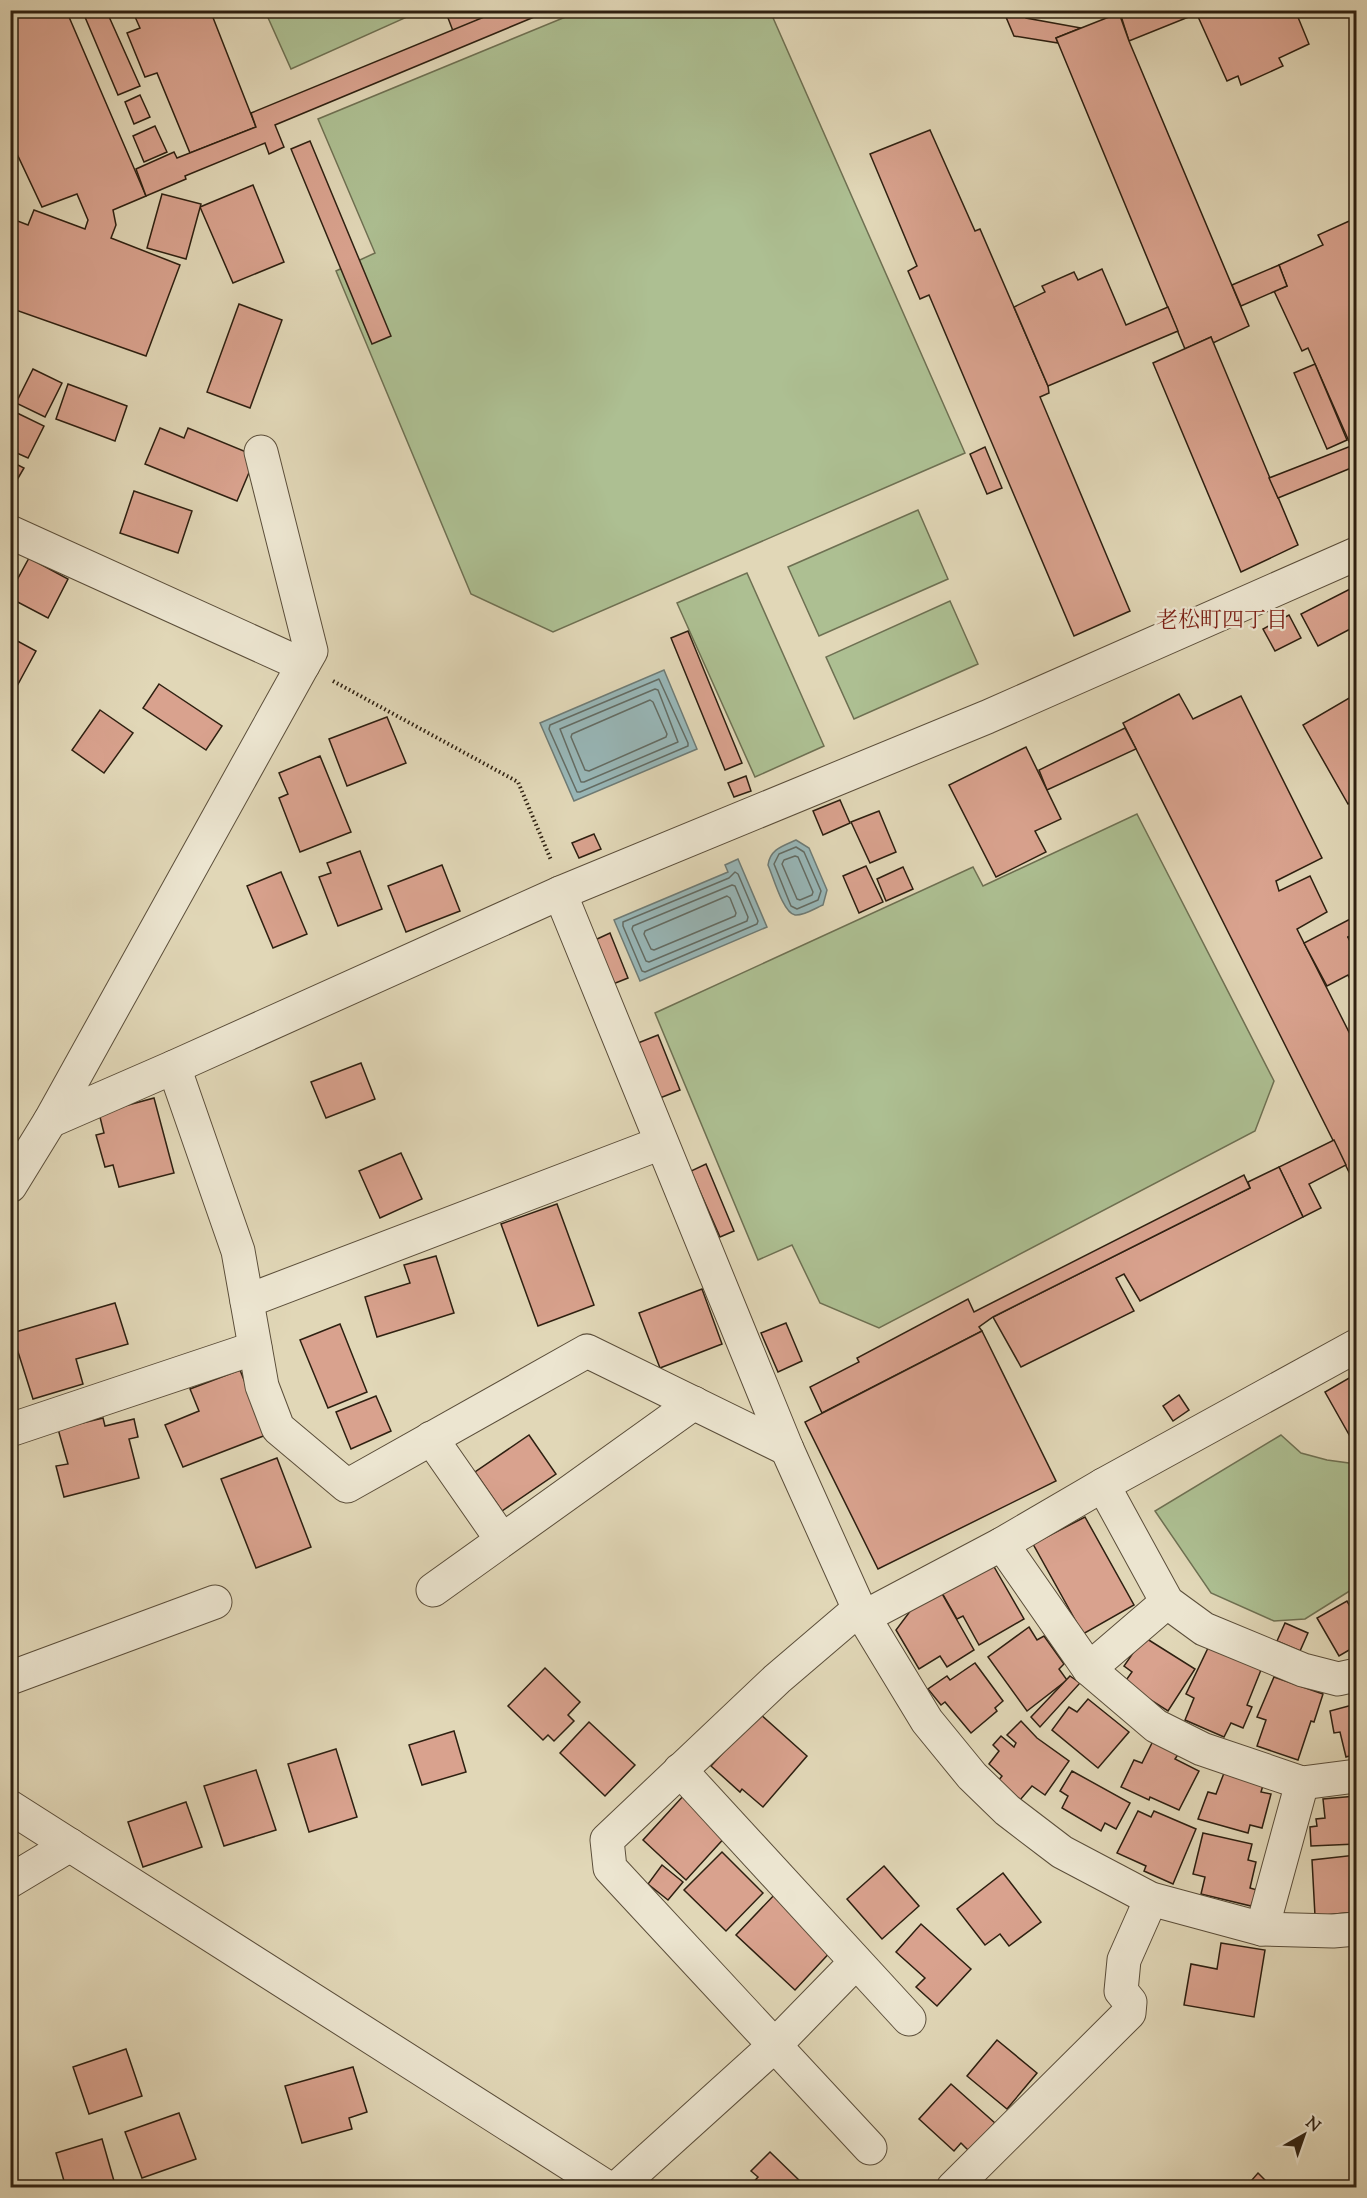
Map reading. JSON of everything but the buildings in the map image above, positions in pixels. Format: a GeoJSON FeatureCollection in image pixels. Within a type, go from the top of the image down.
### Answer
{"type":"FeatureCollection","features":[{"type":"Feature","properties":{"kind":"street"},"geometry":{"type":"LineString","coordinates":[[10,1186],[50,1121],[311,651],[261,452]]}},
{"type":"Feature","properties":{"kind":"street"},"geometry":{"type":"LineString","coordinates":[[10,532],[303,665]]}},
{"type":"Feature","properties":{"kind":"street"},"geometry":{"type":"LineString","coordinates":[[50,1121],[562,892],[987,717],[1356,554]]}},
{"type":"Feature","properties":{"kind":"street"},"geometry":{"type":"LineString","coordinates":[[562,892],[661,1143],[788,1449],[862,1613],[927,1721],[972,1776],[1007,1810],[1062,1852],[1151,1899],[1262,1929],[1356,1929]]}},
{"type":"Feature","properties":{"kind":"street"},"geometry":{"type":"LineString","coordinates":[[174,1067],[238,1251],[262,1386],[278,1428],[347,1486],[587,1351],[788,1449]]}},
{"type":"Feature","properties":{"kind":"street"},"geometry":{"type":"LineString","coordinates":[[247,1301],[661,1143]]}},
{"type":"Feature","properties":{"kind":"street"},"geometry":{"type":"LineString","coordinates":[[870,2148],[610,1868],[607,1840],[777,1679],[862,1613],[1002,1544],[1103,1485],[1356,1346]]}},
{"type":"Feature","properties":{"kind":"street"},"geometry":{"type":"LineString","coordinates":[[10,1430],[255,1348]]}},
{"type":"Feature","properties":{"kind":"street"},"geometry":{"type":"LineString","coordinates":[[433,1590],[694,1403]]}},
{"type":"Feature","properties":{"kind":"street"},"geometry":{"type":"LineString","coordinates":[[431,1438],[502,1540]]}},
{"type":"Feature","properties":{"kind":"street"},"geometry":{"type":"LineString","coordinates":[[1103,1485],[1167,1602],[1204,1629],[1303,1670],[1338,1679],[1356,1675]]}},
{"type":"Feature","properties":{"kind":"street"},"geometry":{"type":"LineString","coordinates":[[1002,1544],[1089,1669],[1156,1725],[1202,1749],[1302,1783],[1356,1776]]}},
{"type":"Feature","properties":{"kind":"street"},"geometry":{"type":"LineString","coordinates":[[10,1678],[215,1602]]}},
{"type":"Feature","properties":{"kind":"street"},"geometry":{"type":"LineString","coordinates":[[1089,1669],[1167,1602]]}},
{"type":"Feature","properties":{"kind":"street"},"geometry":{"type":"LineString","coordinates":[[680,1770],[909,2019]]}},
{"type":"Feature","properties":{"kind":"street"},"geometry":{"type":"LineString","coordinates":[[1262,1929],[1302,1783]]}},
{"type":"Feature","properties":{"kind":"street"},"geometry":{"type":"LineString","coordinates":[[10,1807],[608,2187]]}},
{"type":"Feature","properties":{"kind":"street"},"geometry":{"type":"LineString","coordinates":[[10,1881],[70,1845]]}},
{"type":"Feature","properties":{"kind":"street"},"geometry":{"type":"LineString","coordinates":[[953,2187],[1129,2013],[1130,2002],[1121,1991],[1124,1960],[1151,1899]]}},
{"type":"Feature","properties":{"kind":"street"},"geometry":{"type":"LineString","coordinates":[[617,2187],[774,2046],[856,1962]]}},
{"type":"Feature","properties":{"kind":"path"},"geometry":{"type":"LineString","coordinates":[[303,665],[518,782],[562,892]]}},
{"type":"Feature","properties":{"kind":"green space"},"geometry":{"type":"Polygon","coordinates":[[[265,11],[404,11],[407,17],[291,69],[265,11]]]}},
{"type":"Feature","properties":{"kind":"green space"},"geometry":{"type":"Polygon","coordinates":[[[580,11],[770,11],[965,453],[553,632],[471,594],[336,271],[375,253],[318,119],[580,11]]]}},
{"type":"Feature","properties":{"kind":"green space"},"geometry":{"type":"Polygon","coordinates":[[[918,510],[948,579],[819,636],[788,567],[918,510]]]}},
{"type":"Feature","properties":{"kind":"green space"},"geometry":{"type":"Polygon","coordinates":[[[747,573],[824,746],[755,777],[677,603],[747,573]]]}},
{"type":"Feature","properties":{"kind":"green space"},"geometry":{"type":"Polygon","coordinates":[[[950,601],[978,664],[854,719],[826,657],[950,601]]]}},
{"type":"Feature","properties":{"kind":"green space"},"geometry":{"type":"Polygon","coordinates":[[[1137,814],[1274,1081],[1255,1131],[879,1328],[820,1303],[792,1245],[758,1260],[655,1013],[973,867],[983,886],[1137,814]]]}},
{"type":"Feature","properties":{"kind":"green space"},"geometry":{"type":"Polygon","coordinates":[[[1281,1435],[1301,1453],[1356,1464],[1356,1587],[1305,1619],[1274,1621],[1211,1593],[1155,1511],[1281,1435]]]}},
{"type":"Feature","properties":{"kind":"water"},"geometry":{"type":"Polygon","coordinates":[[[664,670],[697,749],[574,801],[540,723],[664,670]]]}},
{"type":"Feature","properties":{"kind":"water"},"geometry":{"type":"Polygon","coordinates":[[[796,840],[809,848],[827,890],[823,905],[798,915],[786,908],[768,865],[774,852],[796,840]]]}},
{"type":"Feature","properties":{"kind":"water"},"geometry":{"type":"Polygon","coordinates":[[[738,859],[767,927],[640,981],[614,920],[728,872],[725,865],[738,859]]]}},
{"type":"Feature","properties":{"kind":"district","name":"老松町四丁目"},"geometry":{"type":"Point","coordinates":[1222,622]}}]}
